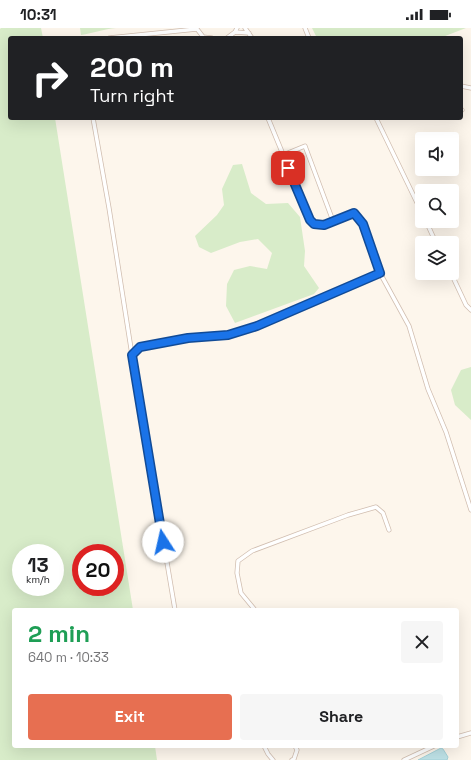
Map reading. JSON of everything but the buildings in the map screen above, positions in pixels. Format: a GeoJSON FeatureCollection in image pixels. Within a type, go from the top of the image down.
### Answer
{"type":"FeatureCollection","features":[{"type":"Feature","properties":{"kind":"lane"},"geometry":{"type":"LineString","coordinates":[[246,28],[251,36]]}},
{"type":"Feature","properties":{"kind":"lane"},"geometry":{"type":"LineString","coordinates":[[129,36],[197,29]]}},
{"type":"Feature","properties":{"kind":"lane"},"geometry":{"type":"LineString","coordinates":[[236,30],[249,33]]}},
{"type":"Feature","properties":{"kind":"lane"},"geometry":{"type":"LineString","coordinates":[[93,120],[175,608]]}},
{"type":"Feature","properties":{"kind":"lane"},"geometry":{"type":"LineString","coordinates":[[269,120],[310,220],[314,224],[324,225],[354,213],[363,224],[380,273],[409,326],[428,389],[446,432],[471,510]]}},
{"type":"Feature","properties":{"kind":"lane"},"geometry":{"type":"LineString","coordinates":[[377,120],[415,199]]}},
{"type":"Feature","properties":{"kind":"lane"},"geometry":{"type":"LineString","coordinates":[[283,155],[305,146],[333,221]]}},
{"type":"Feature","properties":{"kind":"lane"},"geometry":{"type":"LineString","coordinates":[[132,355],[140,347],[188,338],[228,335],[257,326],[380,273]]}},
{"type":"Feature","properties":{"kind":"lane"},"geometry":{"type":"LineString","coordinates":[[454,280],[466,305],[471,310]]}},
{"type":"Feature","properties":{"kind":"lane"},"geometry":{"type":"LineString","coordinates":[[253,608],[241,593],[237,573],[238,561],[252,551],[348,515],[376,507],[384,513],[389,530]]}},
{"type":"Feature","properties":{"kind":"lane"},"geometry":{"type":"LineString","coordinates":[[459,736],[471,733]]}},
{"type":"Feature","properties":{"kind":"lane"},"geometry":{"type":"LineString","coordinates":[[265,748],[273,760]]}},
{"type":"Feature","properties":{"kind":"lane"},"geometry":{"type":"LineString","coordinates":[[292,760],[294,759],[297,750],[296,748]]}},
{"type":"Feature","properties":{"kind":"lane"},"geometry":{"type":"LineString","coordinates":[[404,760],[430,748]]}},
{"type":"Feature","properties":{"kind":"green space"},"geometry":{"type":"Polygon","coordinates":[[[1,28],[41,28],[43,36],[8,36],[8,120],[55,120],[123,544],[72,544],[72,596],[124,596],[124,553],[133,608],[12,608],[12,748],[155,748],[157,760],[0,760],[1,28]]]}},
{"type":"Feature","properties":{"kind":"green space"},"geometry":{"type":"Polygon","coordinates":[[[80,28],[116,28],[81,35],[80,28]]]}},
{"type":"Feature","properties":{"kind":"green space"},"geometry":{"type":"Polygon","coordinates":[[[312,28],[466,28],[445,36],[316,36],[312,28]]]}},
{"type":"Feature","properties":{"kind":"green space"},"geometry":{"type":"Polygon","coordinates":[[[242,164],[251,193],[266,204],[288,203],[300,217],[305,251],[304,266],[319,288],[314,294],[235,323],[226,306],[227,284],[234,270],[250,266],[267,269],[272,253],[258,239],[240,242],[211,253],[199,247],[195,236],[217,215],[224,205],[222,189],[233,165],[242,164]]]}},
{"type":"Feature","properties":{"kind":"green space"},"geometry":{"type":"Polygon","coordinates":[[[471,367],[471,420],[455,405],[451,390],[461,370],[471,367]]]}},
{"type":"Feature","properties":{"kind":"water"},"geometry":{"type":"Polygon","coordinates":[[[441,748],[448,757],[447,760],[418,760],[441,748]]]}},
{"type":"Feature","properties":{"kind":"route"},"geometry":{"type":"LineString","coordinates":[[163,542],[132,355],[140,347],[188,338],[228,335],[257,326],[380,273],[363,224],[354,213],[324,225],[314,224],[310,220],[288,168]]}}]}
